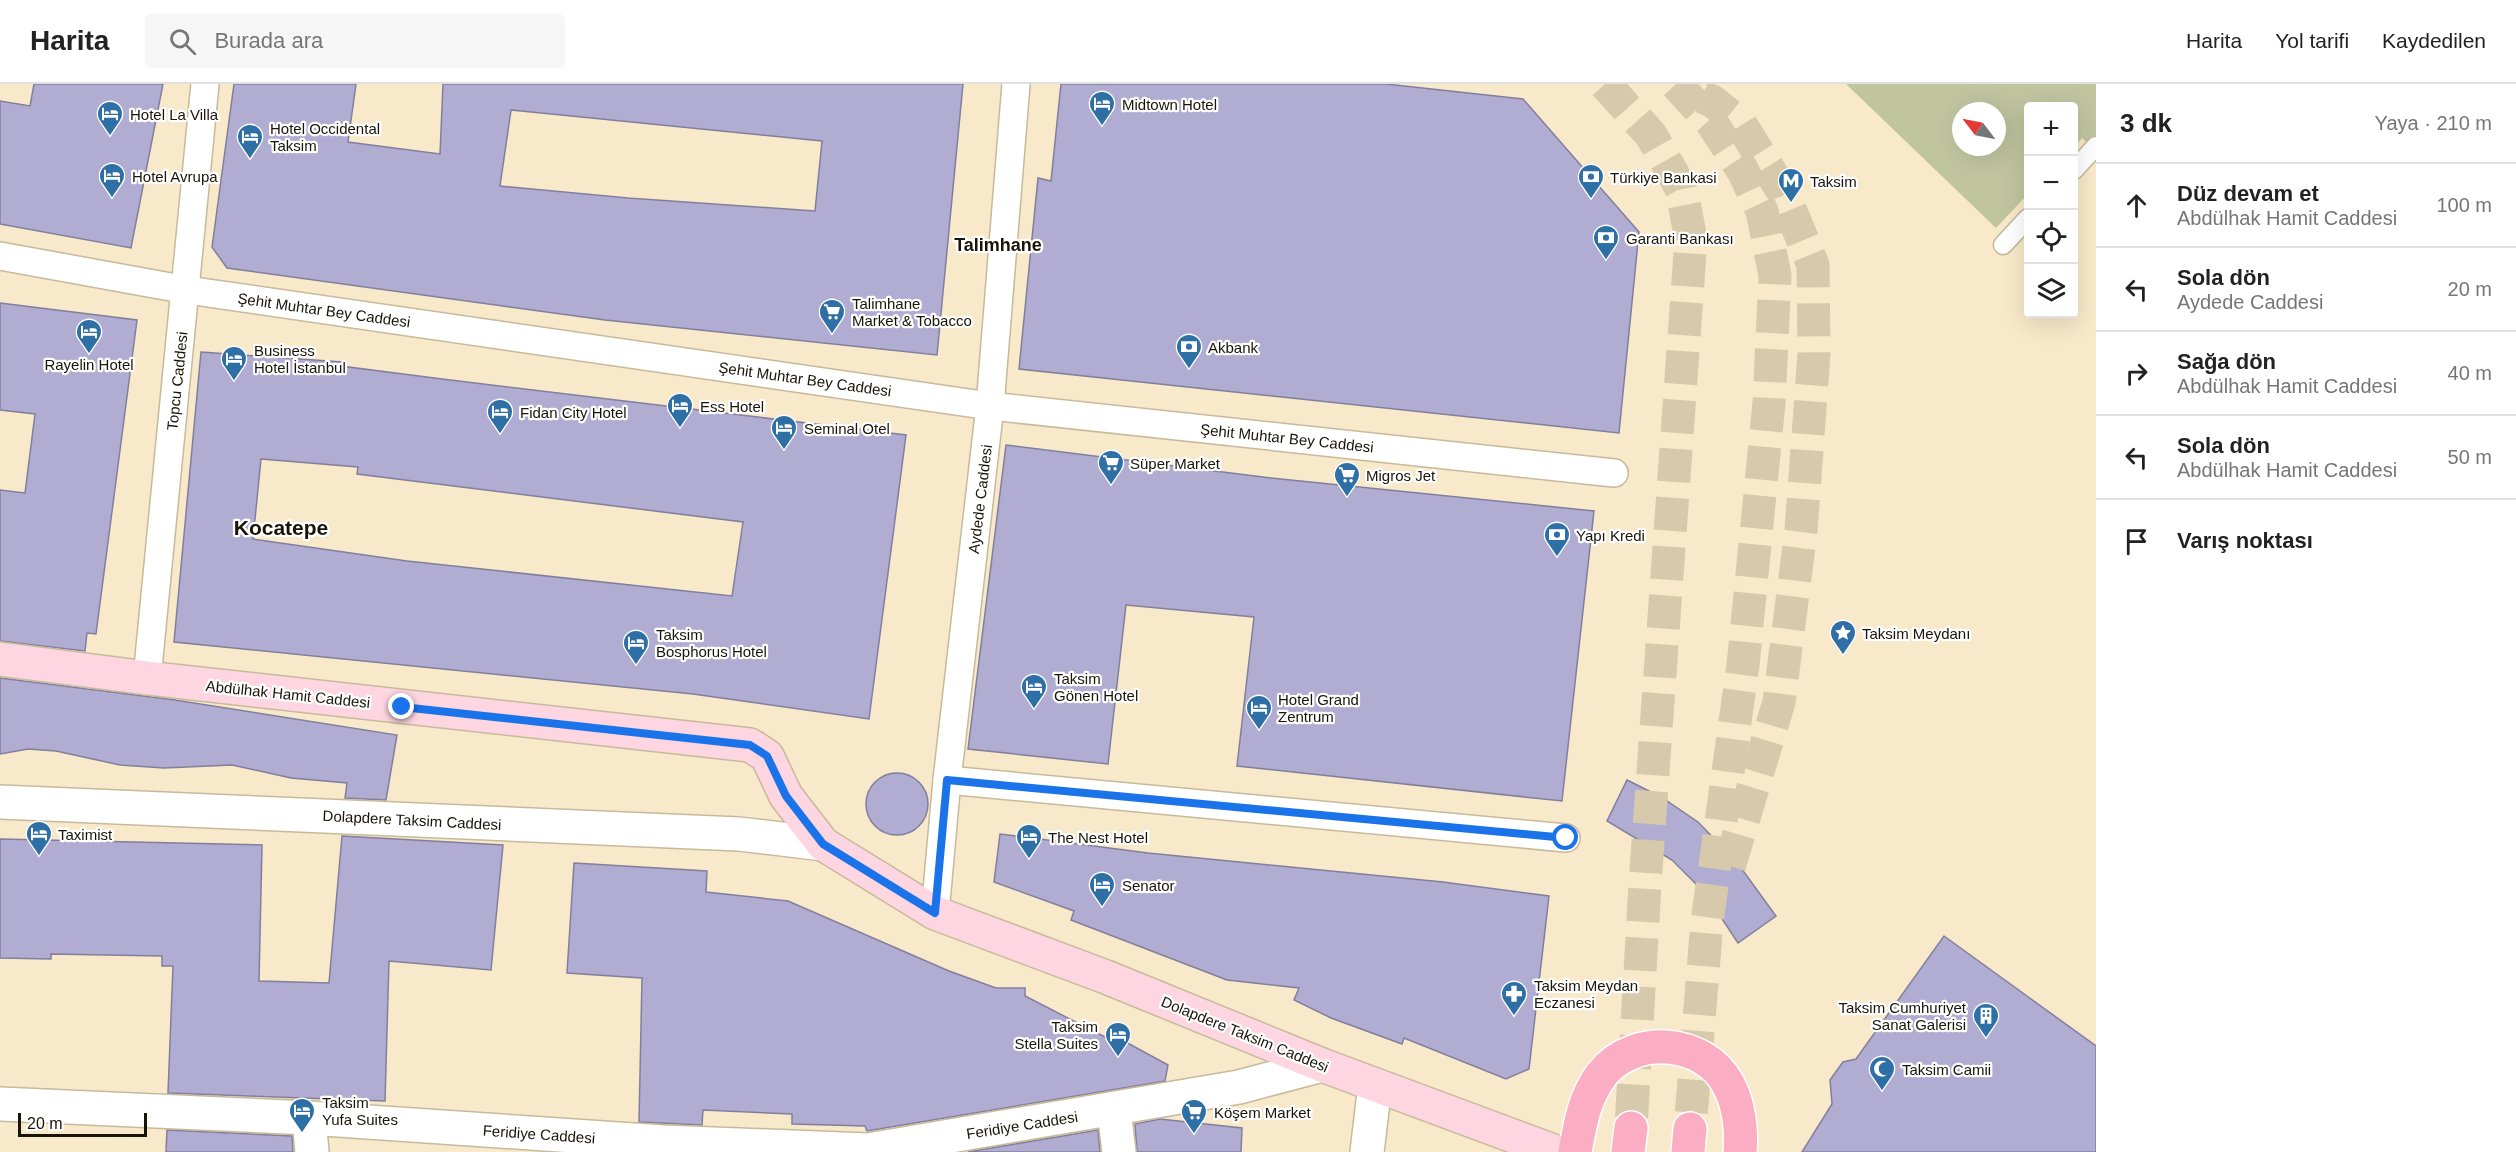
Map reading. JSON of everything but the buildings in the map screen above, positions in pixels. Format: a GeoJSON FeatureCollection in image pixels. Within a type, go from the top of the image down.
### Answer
{"type":"FeatureCollection","features":[{"type":"Feature","properties":{"kind":"main road","name":"Abdülhak Hamit Caddesi"},"geometry":{"type":"LineString","coordinates":[[0,659],[147,678],[750,745],[767,756],[786,796],[823,844],[935,913]]}},
{"type":"Feature","properties":{"kind":"main road","name":"Dolapdere Taksim Caddesi"},"geometry":{"type":"LineString","coordinates":[[935,913],[1106,977],[1322,1065],[1556,1152]]}},
{"type":"Feature","properties":{"kind":"main road"},"geometry":{"type":"LineString","coordinates":[[1575,1152],[1581,1116],[1591,1092],[1604,1073],[1620,1058],[1638,1050],[1657,1046],[1678,1048],[1702,1057],[1716,1068],[1728,1083],[1737,1106],[1740,1152]]}},
{"type":"Feature","properties":{"kind":"street","name":"Topcu Caddesi"},"geometry":{"type":"LineString","coordinates":[[147,678],[187,290],[205,84]]}},
{"type":"Feature","properties":{"kind":"street","name":"Aydede Caddesi"},"geometry":{"type":"LineString","coordinates":[[935,913],[947,780],[990,406],[1016,84]]}},
{"type":"Feature","properties":{"kind":"street","name":"Şehit Muhtar Bey Caddesi"},"geometry":{"type":"LineString","coordinates":[[0,256],[187,290],[990,406],[1614,473]]}},
{"type":"Feature","properties":{"kind":"street"},"geometry":{"type":"LineString","coordinates":[[947,780],[1566,838]]}},
{"type":"Feature","properties":{"kind":"street","name":"Dolapdere Taksim Caddesi"},"geometry":{"type":"LineString","coordinates":[[0,802],[739,834],[823,844]]}},
{"type":"Feature","properties":{"kind":"street","name":"Feridiye Caddesi"},"geometry":{"type":"LineString","coordinates":[[0,1104],[309,1119],[663,1147],[869,1151],[1239,1087],[1322,1065]]}},
{"type":"Feature","properties":{"kind":"street"},"geometry":{"type":"LineString","coordinates":[[1367,1152],[1375,1085]]}},
{"type":"Feature","properties":{"kind":"street"},"geometry":{"type":"LineString","coordinates":[[1114,1110],[1119,1152]]}},
{"type":"Feature","properties":{"kind":"street"},"geometry":{"type":"LineString","coordinates":[[309,1119],[312,1152]]}},
{"type":"Feature","properties":{"kind":"lane"},"geometry":{"type":"LineString","coordinates":[[2078,165],[2096,146]]}},
{"type":"Feature","properties":{"kind":"lane"},"geometry":{"type":"LineString","coordinates":[[2003,245],[2024,222]]}},
{"type":"Feature","properties":{"kind":"green space"},"geometry":{"type":"Polygon","coordinates":[[[1846,84],[2096,84],[2096,151],[2082,138],[2078,142],[2078,102],[2024,102],[2024,198],[1996,228],[1846,84]]]}},
{"type":"Feature","properties":{"kind":"tunnel"},"geometry":{"type":"LineString","coordinates":[[1605,84],[1651,135],[1681,188],[1691,239],[1645,884],[1631,1128]]}},
{"type":"Feature","properties":{"kind":"tunnel"},"geometry":{"type":"LineString","coordinates":[[1676,84],[1712,123],[1743,171],[1762,211],[1775,275],[1769,403],[1743,665],[1707,922],[1690,1129]]}},
{"type":"Feature","properties":{"kind":"tunnel"},"geometry":{"type":"LineString","coordinates":[[1702,97],[1712,101],[1740,123],[1783,192],[1813,265],[1814,354],[1801,531],[1779,702],[1729,867]]}},
{"type":"Feature","properties":{"kind":"place","name":"Midtown Hotel"},"geometry":{"type":"Point","coordinates":[1102,127]}},
{"type":"Feature","properties":{"kind":"place","name":"Hotel La Villa"},"geometry":{"type":"Point","coordinates":[110,137]}},
{"type":"Feature","properties":{"kind":"place","name":"Hotel Occidental Taksim"},"geometry":{"type":"Point","coordinates":[250,160]}},
{"type":"Feature","properties":{"kind":"place","name":"Hotel Avrupa"},"geometry":{"type":"Point","coordinates":[112,199]}},
{"type":"Feature","properties":{"kind":"place","name":"Türkiye Bankasi"},"geometry":{"type":"Point","coordinates":[1591,200]}},
{"type":"Feature","properties":{"kind":"place","name":"Taksim"},"geometry":{"type":"Point","coordinates":[1791,204]}},
{"type":"Feature","properties":{"kind":"place","name":"Garanti Bankası"},"geometry":{"type":"Point","coordinates":[1606,261]}},
{"type":"Feature","properties":{"kind":"place","name":"Talimhane Market & Tobacco"},"geometry":{"type":"Point","coordinates":[832,335]}},
{"type":"Feature","properties":{"kind":"place","name":"Rayelin Hotel"},"geometry":{"type":"Point","coordinates":[89,355]}},
{"type":"Feature","properties":{"kind":"place","name":"Akbank"},"geometry":{"type":"Point","coordinates":[1189,370]}},
{"type":"Feature","properties":{"kind":"place","name":"Business Hotel İstanbul"},"geometry":{"type":"Point","coordinates":[234,382]}},
{"type":"Feature","properties":{"kind":"place","name":"Ess Hotel"},"geometry":{"type":"Point","coordinates":[680,429]}},
{"type":"Feature","properties":{"kind":"place","name":"Fidan City Hotel"},"geometry":{"type":"Point","coordinates":[500,435]}},
{"type":"Feature","properties":{"kind":"place","name":"Seminal Otel"},"geometry":{"type":"Point","coordinates":[784,451]}},
{"type":"Feature","properties":{"kind":"place","name":"Süper Market"},"geometry":{"type":"Point","coordinates":[1111,486]}},
{"type":"Feature","properties":{"kind":"place","name":"Migros Jet"},"geometry":{"type":"Point","coordinates":[1347,498]}},
{"type":"Feature","properties":{"kind":"place","name":"Yapı Kredi"},"geometry":{"type":"Point","coordinates":[1557,558]}},
{"type":"Feature","properties":{"kind":"place","name":"Taksim Meydanı"},"geometry":{"type":"Point","coordinates":[1843,656]}},
{"type":"Feature","properties":{"kind":"place","name":"Taksim Bosphorus Hotel"},"geometry":{"type":"Point","coordinates":[636,666]}},
{"type":"Feature","properties":{"kind":"place","name":"Taksim Gönen Hotel"},"geometry":{"type":"Point","coordinates":[1034,710]}},
{"type":"Feature","properties":{"kind":"place","name":"Hotel Grand Zentrum"},"geometry":{"type":"Point","coordinates":[1259,731]}},
{"type":"Feature","properties":{"kind":"place","name":"Taximist"},"geometry":{"type":"Point","coordinates":[39,857]}},
{"type":"Feature","properties":{"kind":"place","name":"The Nest Hotel"},"geometry":{"type":"Point","coordinates":[1029,860]}},
{"type":"Feature","properties":{"kind":"place","name":"Senator"},"geometry":{"type":"Point","coordinates":[1102,908]}},
{"type":"Feature","properties":{"kind":"place","name":"Taksim Meydan Eczanesi"},"geometry":{"type":"Point","coordinates":[1514,1017]}},
{"type":"Feature","properties":{"kind":"place","name":"Taksim Cumhuriyet Sanat Galerisi"},"geometry":{"type":"Point","coordinates":[1986,1039]}},
{"type":"Feature","properties":{"kind":"place","name":"Taksim Stella Suites"},"geometry":{"type":"Point","coordinates":[1118,1058]}},
{"type":"Feature","properties":{"kind":"place","name":"Taksim Camii"},"geometry":{"type":"Point","coordinates":[1882,1092]}},
{"type":"Feature","properties":{"kind":"place","name":"Taksim Yufa Suites"},"geometry":{"type":"Point","coordinates":[302,1134]}},
{"type":"Feature","properties":{"kind":"place","name":"Köşem Market"},"geometry":{"type":"Point","coordinates":[1194,1135]}},
{"type":"Feature","properties":{"kind":"district","name":"Talimhane"},"geometry":{"type":"Point","coordinates":[998,245]}},
{"type":"Feature","properties":{"kind":"district","name":"Kocatepe"},"geometry":{"type":"Point","coordinates":[281,527]}},
{"type":"Feature","properties":{"kind":"route"},"geometry":{"type":"LineString","coordinates":[[402,707],[750,745],[767,756],[774,775],[786,796],[823,844],[935,913],[947,780],[1566,838]]}}]}
